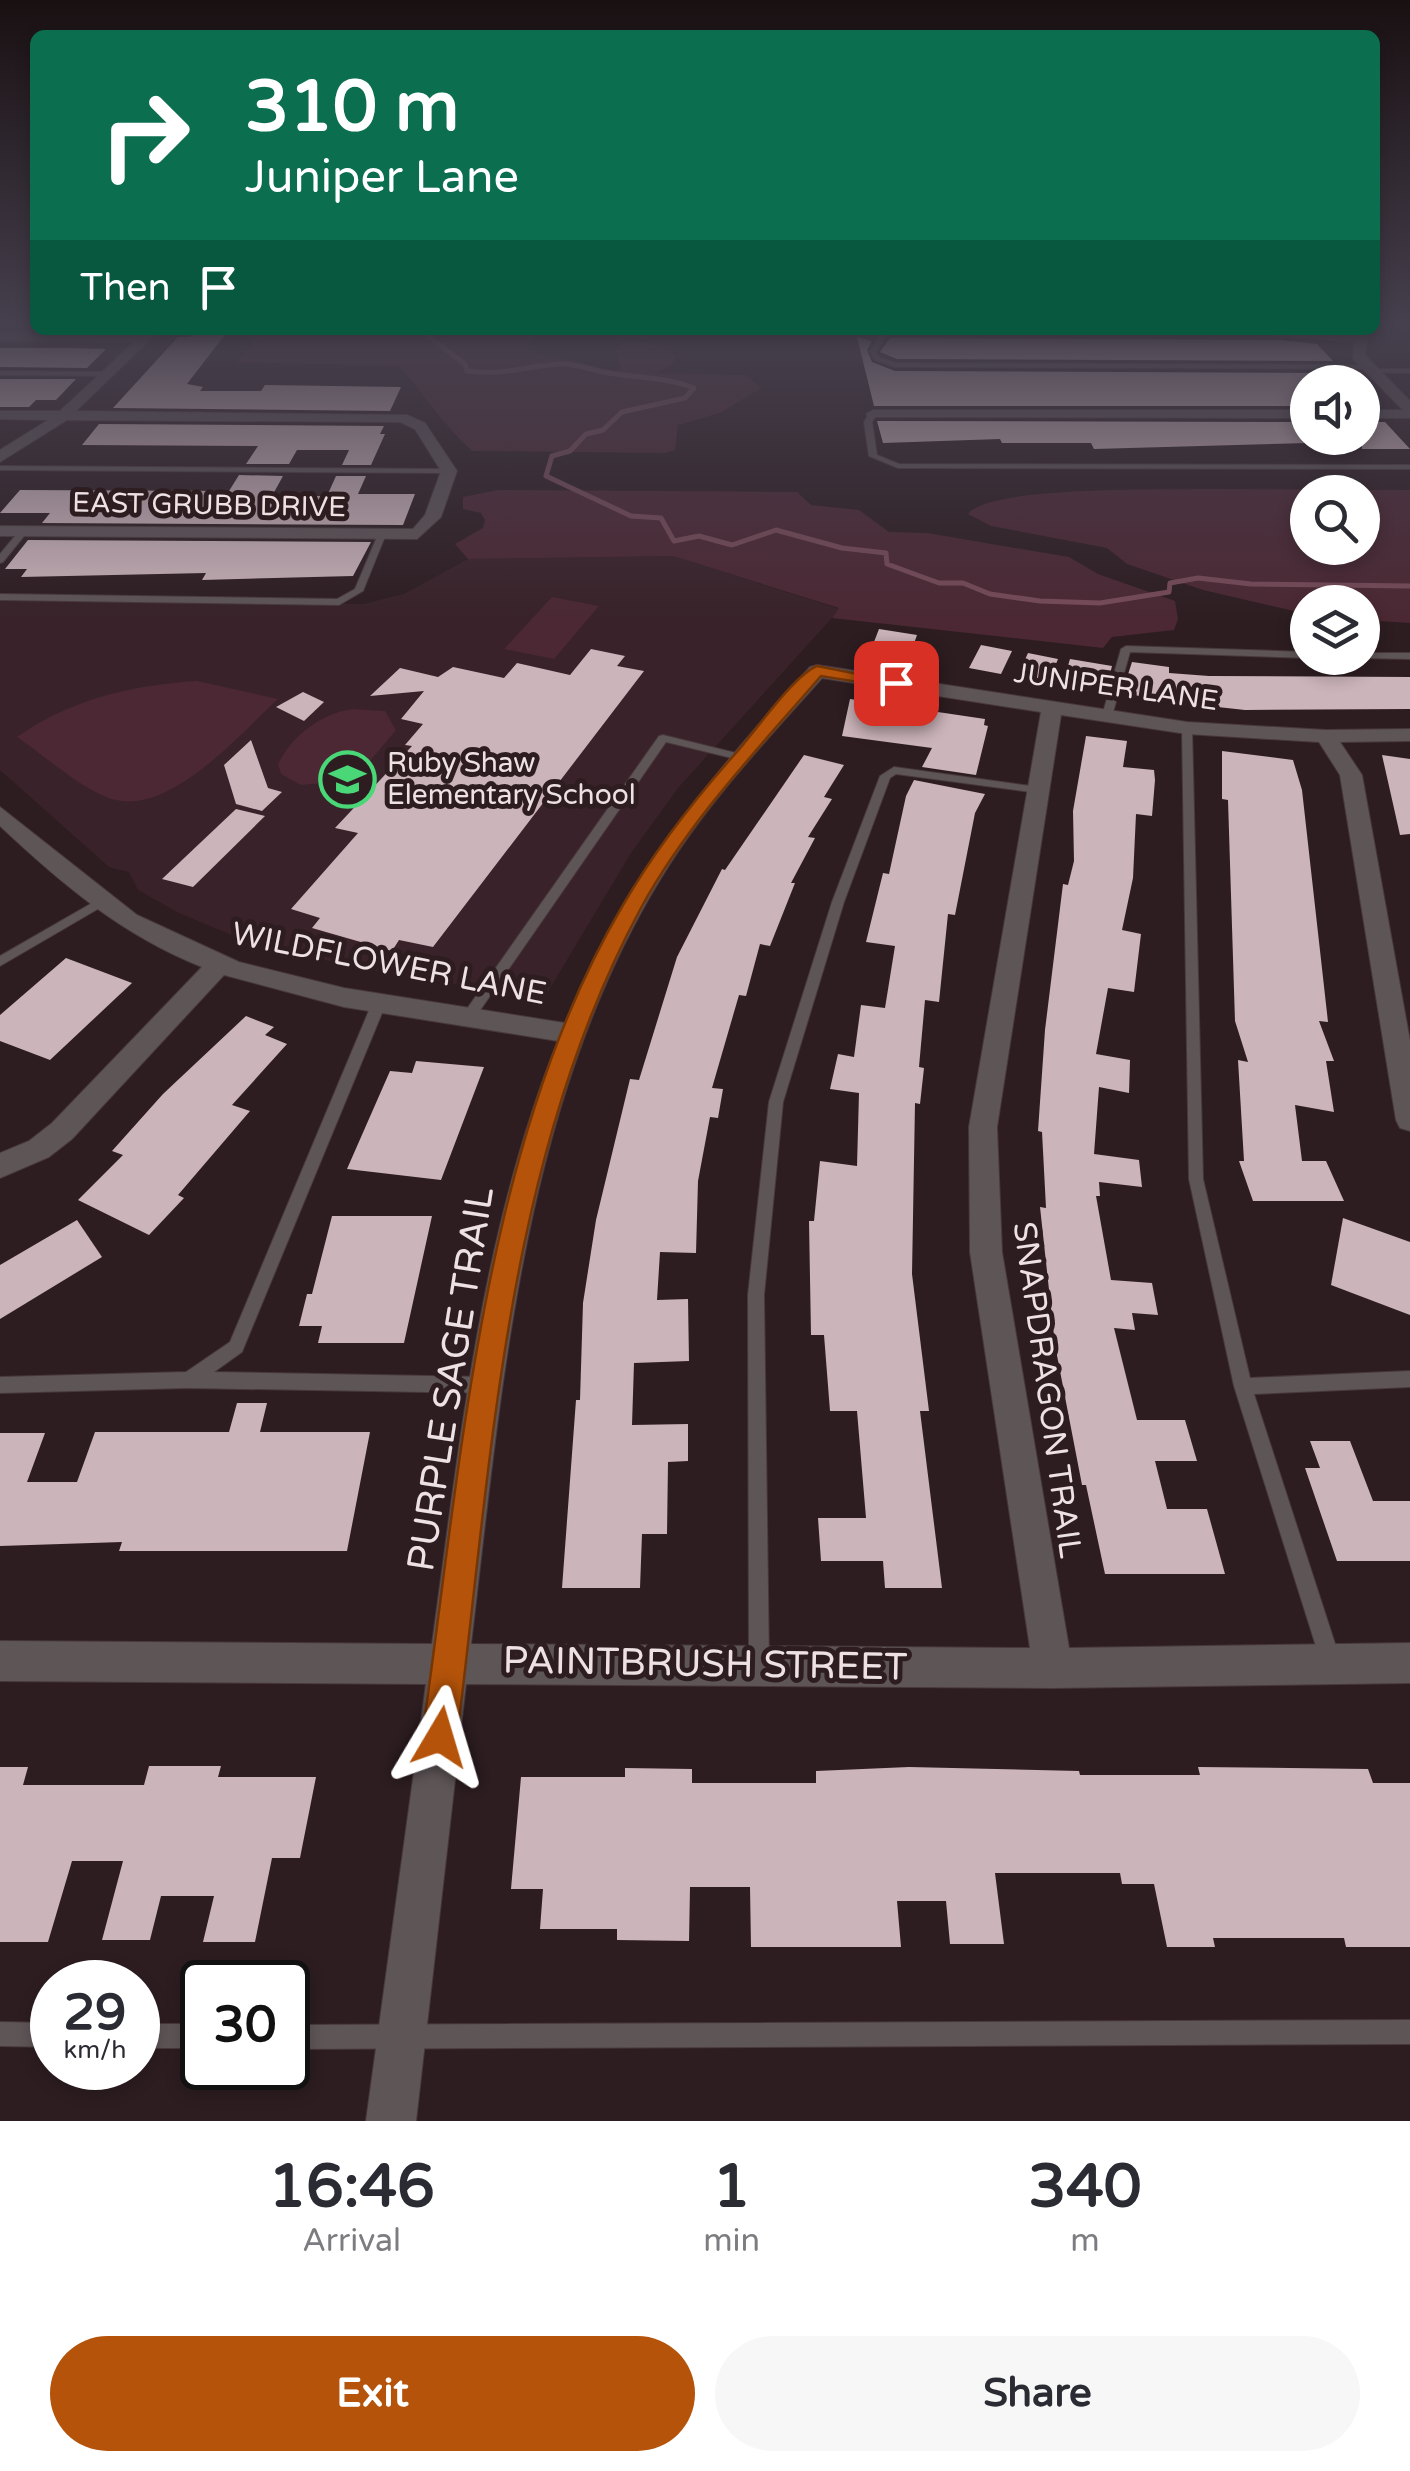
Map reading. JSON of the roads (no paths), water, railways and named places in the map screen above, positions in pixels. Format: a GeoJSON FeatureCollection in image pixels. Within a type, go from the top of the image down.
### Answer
{"type":"FeatureCollection","features":[{"type":"Feature","properties":{"kind":"street"},"geometry":{"type":"LineString","coordinates":[[0,457],[48,426]]}},
{"type":"Feature","properties":{"kind":"street"},"geometry":{"type":"LineString","coordinates":[[420,426],[444,458],[449,472]]}},
{"type":"Feature","properties":{"kind":"street","name":"EAST GRUBB DRIVE"},"geometry":{"type":"LineString","coordinates":[[0,530],[417,534],[433,517],[449,472]]}},
{"type":"Feature","properties":{"kind":"street","name":"JUNIPER LANE"},"geometry":{"type":"LineString","coordinates":[[817,671],[1187,728],[1326,736],[1410,735]]}},
{"type":"Feature","properties":{"kind":"street","name":"PURPLE SAGE TRAIL"},"geometry":{"type":"LineString","coordinates":[[390,2121],[488,1384],[517,1219],[536,1144],[574,1034],[632,907],[689,818],[817,671]]}},
{"type":"Feature","properties":{"kind":"street","name":"SNAPDRAGON TRAIL"},"geometry":{"type":"LineString","coordinates":[[1052,707],[983,1127],[986,1252],[1053,1668]]}},
{"type":"Feature","properties":{"kind":"street"},"geometry":{"type":"LineString","coordinates":[[1326,736],[1351,776],[1410,1120]]}},
{"type":"Feature","properties":{"kind":"street","name":"WILDFLOWER LANE"},"geometry":{"type":"LineString","coordinates":[[0,814],[100,902],[152,935],[219,965],[380,1001],[574,1034]]}},
{"type":"Feature","properties":{"kind":"street"},"geometry":{"type":"LineString","coordinates":[[0,1166],[40,1149],[62,1131],[219,965]]}},
{"type":"Feature","properties":{"kind":"street","name":"PAINTBRUSH STREET"},"geometry":{"type":"LineString","coordinates":[[0,1660],[1053,1668],[1410,1663]]}},
{"type":"Feature","properties":{"kind":"lane"},"geometry":{"type":"LineString","coordinates":[[869,426],[873,456],[883,464],[898,466],[1410,467]]}},
{"type":"Feature","properties":{"kind":"lane"},"geometry":{"type":"LineString","coordinates":[[0,468],[449,472]]}},
{"type":"Feature","properties":{"kind":"lane"},"geometry":{"type":"LineString","coordinates":[[0,560],[24,531]]}},
{"type":"Feature","properties":{"kind":"lane"},"geometry":{"type":"LineString","coordinates":[[0,597],[339,602],[360,591],[382,534]]}},
{"type":"Feature","properties":{"kind":"lane"},"geometry":{"type":"LineString","coordinates":[[1107,716],[1126,650],[1290,655]]}},
{"type":"Feature","properties":{"kind":"lane"},"geometry":{"type":"LineString","coordinates":[[1380,656],[1410,656]]}},
{"type":"Feature","properties":{"kind":"lane"},"geometry":{"type":"LineString","coordinates":[[1187,728],[1196,1179],[1244,1386],[1332,1664]]}},
{"type":"Feature","properties":{"kind":"lane"},"geometry":{"type":"LineString","coordinates":[[469,1016],[663,738],[740,756]]}},
{"type":"Feature","properties":{"kind":"lane"},"geometry":{"type":"LineString","coordinates":[[760,1665],[756,1295],[776,1102],[838,902],[885,776],[894,770],[1038,790]]}},
{"type":"Feature","properties":{"kind":"lane"},"geometry":{"type":"LineString","coordinates":[[0,962],[100,902]]}},
{"type":"Feature","properties":{"kind":"lane"},"geometry":{"type":"LineString","coordinates":[[188,1380],[236,1347],[380,1001]]}},
{"type":"Feature","properties":{"kind":"lane"},"geometry":{"type":"LineString","coordinates":[[1244,1386],[1410,1379]]}},
{"type":"Feature","properties":{"kind":"lane"},"geometry":{"type":"LineString","coordinates":[[0,1384],[188,1380],[488,1384]]}},
{"type":"Feature","properties":{"kind":"lane"},"geometry":{"type":"LineString","coordinates":[[310,2037],[1410,2032]]}},
{"type":"Feature","properties":{"kind":"lane"},"geometry":{"type":"LineString","coordinates":[[0,2034],[30,2034]]}},
{"type":"Feature","properties":{"kind":"waterway"},"geometry":{"type":"LineString","coordinates":[[607,426],[586,434],[570,451],[552,456],[546,476],[631,516],[661,518],[674,541],[699,536],[732,545],[776,530],[842,548],[886,553],[887,564],[939,583],[963,583],[990,594],[1040,601],[1100,603],[1169,592],[1170,583],[1198,578],[1251,584],[1410,586]]}},
{"type":"Feature","properties":{"kind":"place","name":"Ruby Shaw Elementary School"},"geometry":{"type":"Point","coordinates":[348,779]}}]}
